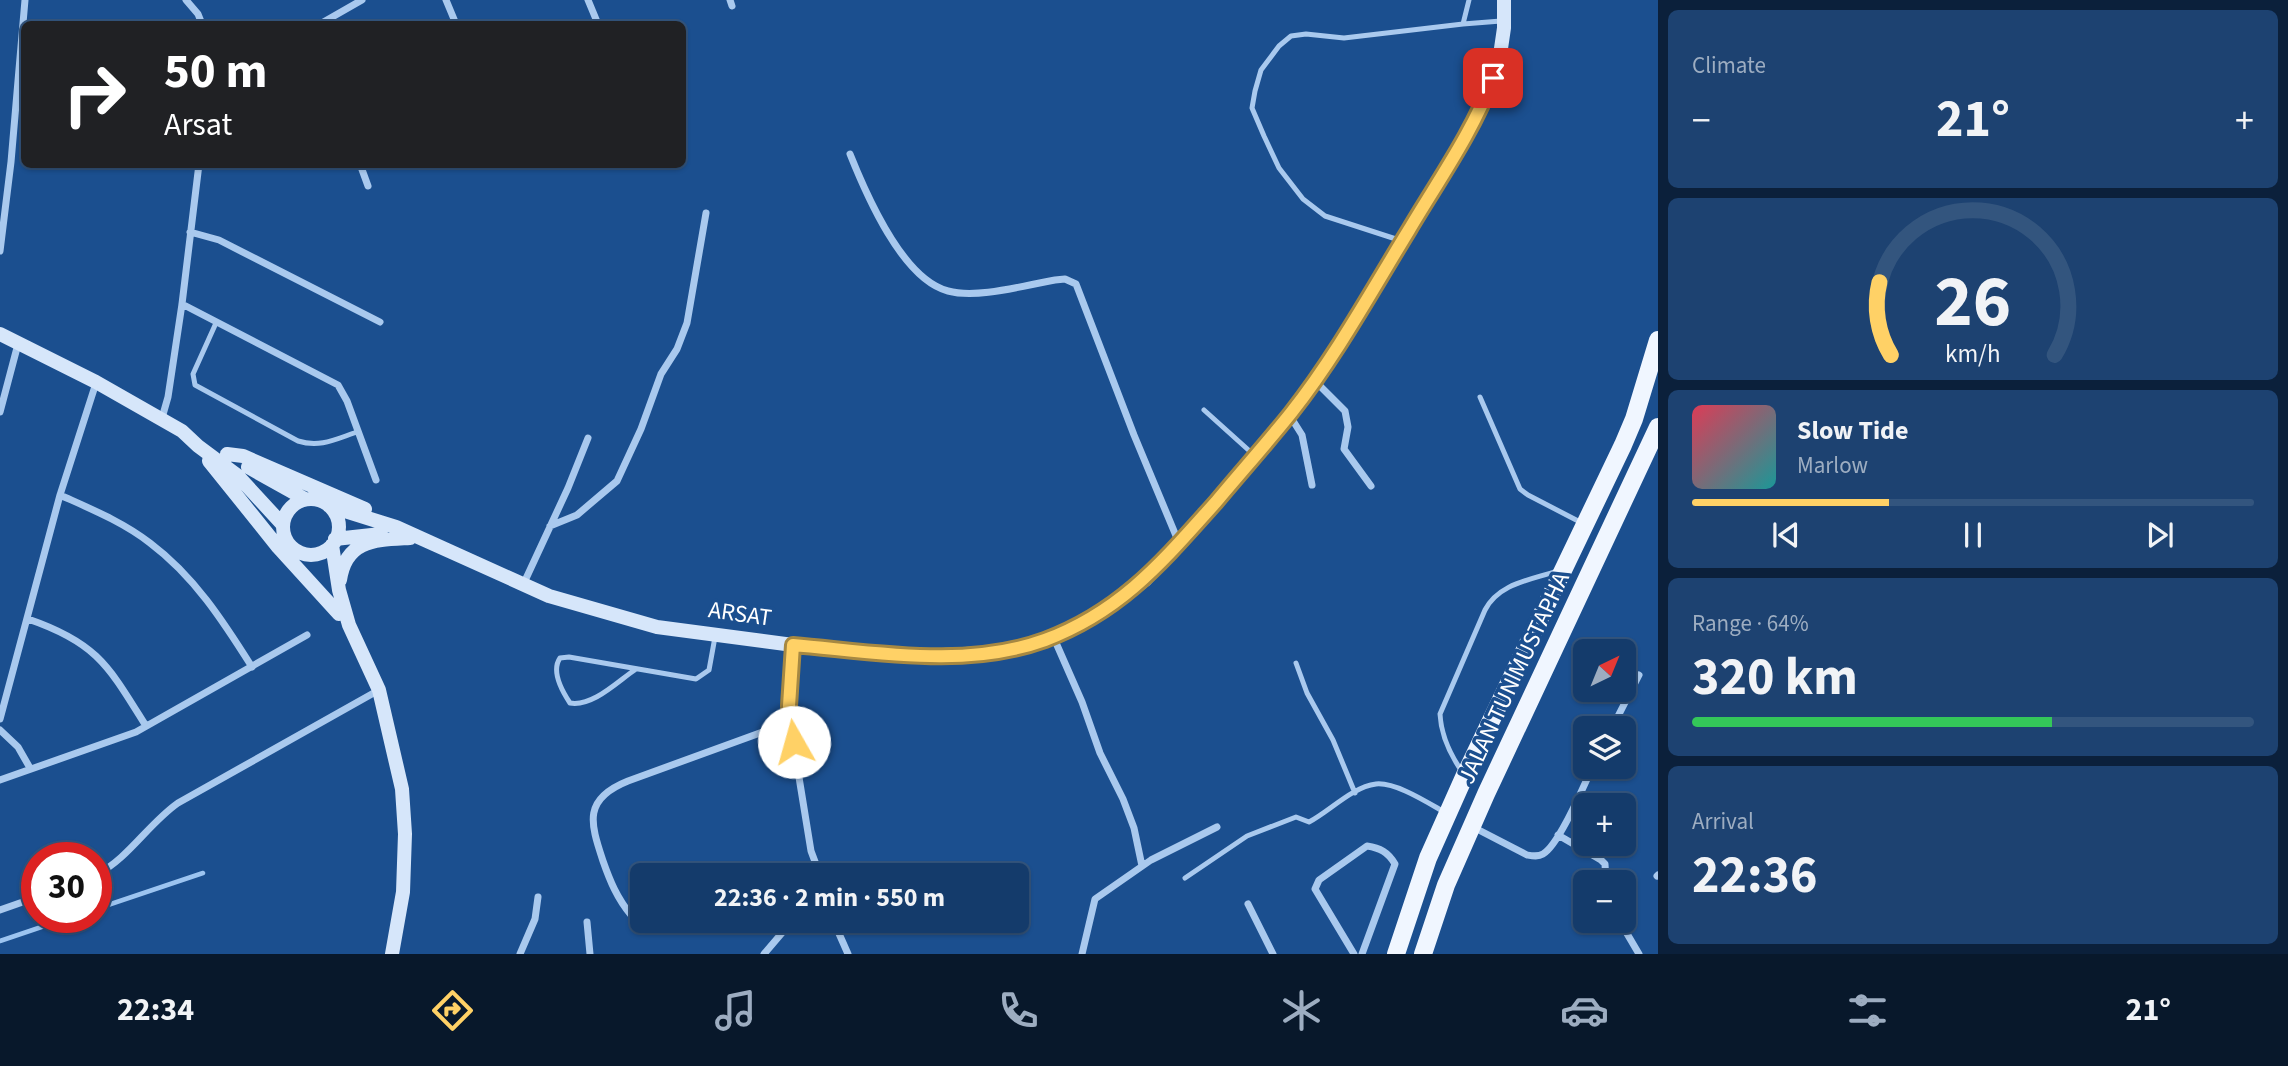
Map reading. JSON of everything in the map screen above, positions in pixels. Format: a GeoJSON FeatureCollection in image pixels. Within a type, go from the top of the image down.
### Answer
{"type":"FeatureCollection","features":[{"type":"Feature","properties":{"kind":"main road","name":"ARSAT"},"geometry":{"type":"LineString","coordinates":[[430,543],[523,585],[580,606],[657,626],[793,645],[921,656],[956,656],[1018,648],[1053,636],[1112,604],[1145,580],[1256,456],[1344,338],[1467,133],[1487,94],[1499,62],[1504,0]]}},
{"type":"Feature","properties":{"kind":"main road"},"geometry":{"type":"LineString","coordinates":[[0,334],[162,418],[237,475],[283,526],[288,542],[302,554],[344,620],[379,690],[402,789],[405,834],[403,892],[392,954]]}},
{"type":"Feature","properties":{"kind":"main road"},"geometry":{"type":"LineString","coordinates":[[1396,954],[1428,858],[1634,419],[1658,341]]}},
{"type":"Feature","properties":{"kind":"main road"},"geometry":{"type":"LineString","coordinates":[[1634,419],[1651,394],[1658,389]]}},
{"type":"Feature","properties":{"kind":"main road","name":"JALAN TUN MUSTAPHA"},"geometry":{"type":"LineString","coordinates":[[1423,954],[1446,885],[1472,826],[1658,427]]}},
{"type":"Feature","properties":{"kind":"main road"},"geometry":{"type":"LineString","coordinates":[[182,431],[202,439],[305,499],[322,501],[329,506],[396,527]]}},
{"type":"Feature","properties":{"kind":"main road"},"geometry":{"type":"LineString","coordinates":[[198,446],[278,547],[344,620]]}},
{"type":"Feature","properties":{"kind":"main road"},"geometry":{"type":"LineString","coordinates":[[1641,465],[1658,453]]}},
{"type":"Feature","properties":{"kind":"main road"},"geometry":{"type":"LineString","coordinates":[[227,454],[243,456],[365,509],[430,543]]}},
{"type":"Feature","properties":{"kind":"main road"},"geometry":{"type":"LineString","coordinates":[[283,526],[289,508],[305,499]]}},
{"type":"Feature","properties":{"kind":"main road"},"geometry":{"type":"LineString","coordinates":[[329,506],[338,522],[334,542],[344,620]]}},
{"type":"Feature","properties":{"kind":"main road"},"geometry":{"type":"LineString","coordinates":[[302,554],[314,554],[334,542],[372,534],[430,543]]}},
{"type":"Feature","properties":{"kind":"main road"},"geometry":{"type":"LineString","coordinates":[[339,590],[342,566],[346,558],[359,546],[378,540],[410,538]]}},
{"type":"Feature","properties":{"kind":"street"},"geometry":{"type":"LineString","coordinates":[[23,21],[25,0]]}},
{"type":"Feature","properties":{"kind":"street"},"geometry":{"type":"LineString","coordinates":[[186,0],[201,21]]}},
{"type":"Feature","properties":{"kind":"street"},"geometry":{"type":"LineString","coordinates":[[325,21],[362,0]]}},
{"type":"Feature","properties":{"kind":"street"},"geometry":{"type":"LineString","coordinates":[[446,0],[455,21]]}},
{"type":"Feature","properties":{"kind":"street"},"geometry":{"type":"LineString","coordinates":[[588,0],[596,21]]}},
{"type":"Feature","properties":{"kind":"street"},"geometry":{"type":"LineString","coordinates":[[0,251],[21,48]]}},
{"type":"Feature","properties":{"kind":"street"},"geometry":{"type":"LineString","coordinates":[[16,108],[21,109]]}},
{"type":"Feature","properties":{"kind":"street"},"geometry":{"type":"LineString","coordinates":[[850,154],[864,189],[892,241],[912,266],[935,285],[947,291],[970,293],[1055,279],[1065,279],[1076,284],[1179,543]]}},
{"type":"Feature","properties":{"kind":"street"},"geometry":{"type":"LineString","coordinates":[[162,418],[168,397],[182,304],[198,168]]}},
{"type":"Feature","properties":{"kind":"street"},"geometry":{"type":"LineString","coordinates":[[361,168],[368,186]]}},
{"type":"Feature","properties":{"kind":"street"},"geometry":{"type":"LineString","coordinates":[[550,526],[578,515],[617,481],[662,374],[677,349],[687,323],[706,213]]}},
{"type":"Feature","properties":{"kind":"street"},"geometry":{"type":"LineString","coordinates":[[190,232],[219,240],[380,322]]}},
{"type":"Feature","properties":{"kind":"street"},"geometry":{"type":"LineString","coordinates":[[182,304],[338,385],[347,401],[376,480]]}},
{"type":"Feature","properties":{"kind":"street"},"geometry":{"type":"LineString","coordinates":[[0,412],[18,343]]}},
{"type":"Feature","properties":{"kind":"street"},"geometry":{"type":"LineString","coordinates":[[1314,380],[1345,411],[1348,428],[1344,449],[1371,486]]}},
{"type":"Feature","properties":{"kind":"street"},"geometry":{"type":"LineString","coordinates":[[0,719],[60,495],[96,382]]}},
{"type":"Feature","properties":{"kind":"street"},"geometry":{"type":"LineString","coordinates":[[1289,415],[1302,435],[1312,485]]}},
{"type":"Feature","properties":{"kind":"street"},"geometry":{"type":"LineString","coordinates":[[523,585],[588,438]]}},
{"type":"Feature","properties":{"kind":"street"},"geometry":{"type":"LineString","coordinates":[[60,495],[126,527],[171,561],[215,609],[252,667]]}},
{"type":"Feature","properties":{"kind":"street"},"geometry":{"type":"LineString","coordinates":[[28,619],[76,638],[93,652],[107,666],[146,726]]}},
{"type":"Feature","properties":{"kind":"street"},"geometry":{"type":"LineString","coordinates":[[0,780],[136,732],[307,635]]}},
{"type":"Feature","properties":{"kind":"street"},"geometry":{"type":"LineString","coordinates":[[1053,636],[1082,702],[1100,753],[1123,799],[1134,828],[1142,866]]}},
{"type":"Feature","properties":{"kind":"street"},"geometry":{"type":"LineString","coordinates":[[793,645],[790,723],[811,851],[816,863]]}},
{"type":"Feature","properties":{"kind":"street"},"geometry":{"type":"LineString","coordinates":[[1618,716],[1639,675]]}},
{"type":"Feature","properties":{"kind":"street"},"geometry":{"type":"LineString","coordinates":[[112,865],[162,815],[178,803],[379,690]]}},
{"type":"Feature","properties":{"kind":"street"},"geometry":{"type":"LineString","coordinates":[[630,914],[611,886],[593,831],[593,818],[603,796],[610,788],[790,723]]}},
{"type":"Feature","properties":{"kind":"street"},"geometry":{"type":"LineString","coordinates":[[0,730],[18,747],[30,768]]}},
{"type":"Feature","properties":{"kind":"street"},"geometry":{"type":"LineString","coordinates":[[1472,826],[1527,855],[1536,857],[1545,854],[1558,835],[1586,779]]}},
{"type":"Feature","properties":{"kind":"street"},"geometry":{"type":"LineString","coordinates":[[1082,954],[1096,900],[1142,866],[1217,827]]}},
{"type":"Feature","properties":{"kind":"street"},"geometry":{"type":"LineString","coordinates":[[1558,835],[1601,860],[1605,870]]}},
{"type":"Feature","properties":{"kind":"street"},"geometry":{"type":"LineString","coordinates":[[1354,954],[1315,889],[1319,880],[1367,846],[1379,848],[1390,855],[1395,864],[1362,954]]}},
{"type":"Feature","properties":{"kind":"street"},"geometry":{"type":"LineString","coordinates":[[520,954],[535,919],[538,897]]}},
{"type":"Feature","properties":{"kind":"street"},"geometry":{"type":"LineString","coordinates":[[0,910],[21,903]]}},
{"type":"Feature","properties":{"kind":"street"},"geometry":{"type":"LineString","coordinates":[[1248,905],[1273,954]]}},
{"type":"Feature","properties":{"kind":"street"},"geometry":{"type":"LineString","coordinates":[[587,922],[590,954]]}},
{"type":"Feature","properties":{"kind":"street"},"geometry":{"type":"LineString","coordinates":[[764,954],[782,933]]}},
{"type":"Feature","properties":{"kind":"street"},"geometry":{"type":"LineString","coordinates":[[839,933],[848,954]]}},
{"type":"Feature","properties":{"kind":"street"},"geometry":{"type":"LineString","coordinates":[[1627,933],[1639,954]]}},
{"type":"Feature","properties":{"kind":"lane"},"geometry":{"type":"LineString","coordinates":[[1463,24],[1469,0]]}},
{"type":"Feature","properties":{"kind":"lane"},"geometry":{"type":"LineString","coordinates":[[1402,241],[1325,216],[1303,199],[1279,168],[1252,108],[1261,70],[1279,46],[1291,36],[1306,34],[1344,38],[1504,20]]}},
{"type":"Feature","properties":{"kind":"lane"},"geometry":{"type":"LineString","coordinates":[[216,323],[193,374],[195,385],[298,441],[312,445],[328,443],[357,432]]}},
{"type":"Feature","properties":{"kind":"lane"},"geometry":{"type":"LineString","coordinates":[[1480,397],[1520,489],[1585,524]]}},
{"type":"Feature","properties":{"kind":"lane"},"geometry":{"type":"LineString","coordinates":[[1204,410],[1256,456]]}},
{"type":"Feature","properties":{"kind":"lane"},"geometry":{"type":"LineString","coordinates":[[1465,775],[1454,761],[1441,726],[1440,715],[1485,610],[1492,597],[1506,588],[1564,569]]}},
{"type":"Feature","properties":{"kind":"lane"},"geometry":{"type":"LineString","coordinates":[[636,669],[593,699],[576,704],[570,703],[566,697],[556,667],[559,658],[569,657],[687,678],[701,676],[709,670],[715,634]]}},
{"type":"Feature","properties":{"kind":"lane"},"geometry":{"type":"LineString","coordinates":[[1296,663],[1307,693],[1333,740],[1355,793]]}},
{"type":"Feature","properties":{"kind":"lane"},"geometry":{"type":"LineString","coordinates":[[1185,878],[1247,836],[1296,817],[1309,822],[1374,784],[1406,792],[1448,814]]}},
{"type":"Feature","properties":{"kind":"waterway"},"geometry":{"type":"LineString","coordinates":[[112,904],[203,873]]}},
{"type":"Feature","properties":{"kind":"waterway"},"geometry":{"type":"LineString","coordinates":[[0,941],[24,933]]}},
{"type":"Feature","properties":{"kind":"route"},"geometry":{"type":"LineString","coordinates":[[794,742],[789,706],[793,645],[921,656],[956,656],[1018,648],[1072,628],[1145,580],[1256,456],[1292,412],[1344,338],[1467,133],[1493,78]]}}]}
